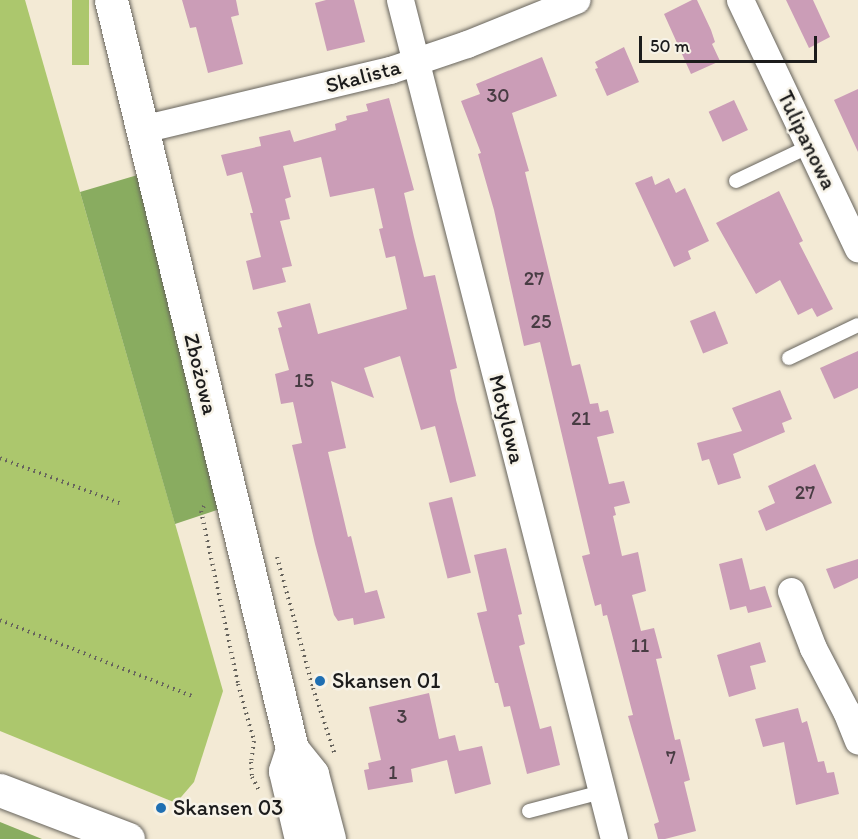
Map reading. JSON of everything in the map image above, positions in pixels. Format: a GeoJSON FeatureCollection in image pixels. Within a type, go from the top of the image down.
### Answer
{"type":"FeatureCollection","features":[{"type":"Feature","properties":{"kind":"street","name":"Zbożowa"},"geometry":{"type":"LineString","coordinates":[[111,0],[292,748],[312,774],[329,839]]}},
{"type":"Feature","properties":{"kind":"street","name":"Motylowa"},"geometry":{"type":"LineString","coordinates":[[400,0],[614,839]]}},
{"type":"Feature","properties":{"kind":"street","name":"Skalista"},"geometry":{"type":"LineString","coordinates":[[142,129],[175,124],[417,62],[576,0]]}},
{"type":"Feature","properties":{"kind":"street","name":"Tulipanowa"},"geometry":{"type":"LineString","coordinates":[[740,0],[858,248]]}},
{"type":"Feature","properties":{"kind":"street"},"geometry":{"type":"LineString","coordinates":[[791,591],[813,648],[846,711],[858,741]]}},
{"type":"Feature","properties":{"kind":"street","name":"Zbożowa"},"geometry":{"type":"LineString","coordinates":[[292,748],[285,771],[301,839]]}},
{"type":"Feature","properties":{"kind":"street"},"geometry":{"type":"LineString","coordinates":[[0,790],[128,839]]}},
{"type":"Feature","properties":{"kind":"lane"},"geometry":{"type":"LineString","coordinates":[[736,181],[810,146]]}},
{"type":"Feature","properties":{"kind":"lane"},"geometry":{"type":"LineString","coordinates":[[789,358],[858,325]]}},
{"type":"Feature","properties":{"kind":"lane"},"geometry":{"type":"LineString","coordinates":[[529,811],[602,792]]}},
{"type":"Feature","properties":{"kind":"path"},"geometry":{"type":"LineString","coordinates":[[0,458],[120,503]]}},
{"type":"Feature","properties":{"kind":"path"},"geometry":{"type":"LineString","coordinates":[[224,468],[201,511],[238,684],[254,741],[250,762],[252,777],[263,797]]}},
{"type":"Feature","properties":{"kind":"path"},"geometry":{"type":"LineString","coordinates":[[276,553],[313,688],[336,759]]}},
{"type":"Feature","properties":{"kind":"path"},"geometry":{"type":"LineString","coordinates":[[0,620],[192,696]]}},
{"type":"Feature","properties":{"kind":"green space"},"geometry":{"type":"Polygon","coordinates":[[[0,0],[25,0],[223,691],[194,782],[176,803],[0,731],[0,0]]]}},
{"type":"Feature","properties":{"kind":"green space"},"geometry":{"type":"Polygon","coordinates":[[[72,0],[89,0],[89,65],[72,65],[72,0]]]}},
{"type":"Feature","properties":{"kind":"green space"},"geometry":{"type":"Polygon","coordinates":[[[141,174],[223,508],[175,524],[80,192],[141,174]]]}},
{"type":"Feature","properties":{"kind":"green space"},"geometry":{"type":"Polygon","coordinates":[[[0,822],[42,839],[0,839],[0,822]]]}},
{"type":"Feature","properties":{"kind":"building"},"geometry":{"type":"Polygon","coordinates":[[[182,0],[236,0],[239,15],[231,17],[243,64],[208,73],[196,27],[190,28],[182,0]]]}},
{"type":"Feature","properties":{"kind":"building"},"geometry":{"type":"Polygon","coordinates":[[[326,0],[354,0],[365,42],[327,51],[315,3],[326,0]]]}},
{"type":"Feature","properties":{"kind":"building"},"geometry":{"type":"Polygon","coordinates":[[[692,0],[697,0],[711,30],[715,42],[712,44],[720,61],[691,74],[664,14],[692,0]]]}},
{"type":"Feature","properties":{"kind":"building"},"geometry":{"type":"Polygon","coordinates":[[[786,0],[813,0],[830,37],[809,48],[786,0]]]}},
{"type":"Feature","properties":{"kind":"building"},"geometry":{"type":"Polygon","coordinates":[[[624,47],[639,82],[607,96],[595,69],[598,68],[595,62],[624,47]]]}},
{"type":"Feature","properties":{"kind":"building"},"geometry":{"type":"Polygon","coordinates":[[[542,57],[557,96],[512,113],[529,171],[525,172],[572,366],[580,364],[590,404],[598,403],[600,412],[608,410],[614,433],[597,437],[609,484],[624,481],[630,503],[614,507],[616,515],[613,516],[622,556],[638,552],[646,591],[632,595],[641,631],[654,628],[662,658],[656,659],[675,740],[680,739],[690,780],[684,782],[696,831],[665,839],[658,839],[654,824],[659,822],[628,716],[633,715],[607,615],[603,616],[601,604],[595,606],[582,556],[590,554],[540,342],[524,346],[494,210],[478,154],[481,153],[461,101],[480,94],[476,84],[542,57]]]}},
{"type":"Feature","properties":{"kind":"building"},"geometry":{"type":"Polygon","coordinates":[[[858,89],[858,152],[834,100],[858,89]]]}},
{"type":"Feature","properties":{"kind":"building"},"geometry":{"type":"Polygon","coordinates":[[[389,98],[414,190],[404,193],[414,237],[424,277],[435,275],[457,368],[450,370],[456,400],[476,476],[450,483],[435,426],[421,430],[400,356],[364,368],[374,398],[331,381],[346,448],[328,452],[348,537],[351,536],[365,593],[377,590],[385,618],[354,625],[353,618],[338,621],[334,615],[315,544],[292,445],[302,443],[293,402],[281,404],[275,374],[289,370],[278,328],[282,327],[277,312],[310,303],[318,334],[407,309],[395,256],[386,258],[379,229],[383,228],[374,188],[330,197],[321,157],[283,166],[291,197],[285,199],[290,219],[280,221],[292,266],[282,268],[286,282],[253,290],[246,261],[261,257],[250,213],[253,213],[242,172],[227,176],[221,155],[261,146],[259,137],[290,130],[294,142],[336,130],[335,124],[347,120],[346,116],[368,111],[366,104],[389,98]]]}},
{"type":"Feature","properties":{"kind":"building"},"geometry":{"type":"Polygon","coordinates":[[[734,100],[748,130],[723,142],[709,112],[734,100]]]}},
{"type":"Feature","properties":{"kind":"building"},"geometry":{"type":"Polygon","coordinates":[[[652,176],[655,185],[669,178],[676,193],[685,188],[709,241],[688,251],[691,259],[674,267],[635,183],[652,176]]]}},
{"type":"Feature","properties":{"kind":"building"},"geometry":{"type":"Polygon","coordinates":[[[779,191],[803,241],[799,243],[833,309],[817,317],[812,308],[798,315],[780,280],[756,294],[716,223],[779,191]]]}},
{"type":"Feature","properties":{"kind":"building"},"geometry":{"type":"Polygon","coordinates":[[[715,311],[728,343],[703,354],[690,321],[715,311]]]}},
{"type":"Feature","properties":{"kind":"building"},"geometry":{"type":"Polygon","coordinates":[[[858,351],[858,388],[834,399],[820,368],[858,351]]]}},
{"type":"Feature","properties":{"kind":"building"},"geometry":{"type":"Polygon","coordinates":[[[780,390],[792,419],[782,423],[785,432],[733,454],[741,478],[718,485],[709,459],[702,461],[697,443],[742,431],[732,408],[780,390]]]}},
{"type":"Feature","properties":{"kind":"building"},"geometry":{"type":"Polygon","coordinates":[[[815,464],[832,503],[766,531],[758,511],[775,503],[768,486],[815,464]]]}},
{"type":"Feature","properties":{"kind":"building"},"geometry":{"type":"Polygon","coordinates":[[[452,497],[471,573],[448,578],[429,503],[452,497]]]}},
{"type":"Feature","properties":{"kind":"building"},"geometry":{"type":"Polygon","coordinates":[[[506,548],[522,614],[518,615],[525,644],[519,646],[540,729],[551,726],[560,765],[527,774],[510,706],[504,707],[498,683],[495,683],[477,613],[487,611],[474,555],[506,548]]]}},
{"type":"Feature","properties":{"kind":"building"},"geometry":{"type":"Polygon","coordinates":[[[742,558],[750,590],[765,586],[772,607],[748,613],[746,606],[730,610],[719,564],[742,558]]]}},
{"type":"Feature","properties":{"kind":"building"},"geometry":{"type":"Polygon","coordinates":[[[858,559],[858,578],[834,589],[826,569],[858,559]]]}},
{"type":"Feature","properties":{"kind":"building"},"geometry":{"type":"Polygon","coordinates":[[[760,642],[766,662],[750,666],[756,689],[729,697],[717,655],[760,642]]]}},
{"type":"Feature","properties":{"kind":"building"},"geometry":{"type":"Polygon","coordinates":[[[429,693],[439,739],[455,735],[459,751],[482,746],[491,784],[455,794],[447,760],[411,769],[413,782],[368,790],[364,770],[369,769],[368,763],[381,760],[369,707],[429,693]]]}},
{"type":"Feature","properties":{"kind":"building"},"geometry":{"type":"Polygon","coordinates":[[[798,708],[802,723],[807,721],[818,762],[824,761],[827,773],[834,772],[839,794],[796,805],[784,742],[763,747],[755,719],[798,708]]]}},
{"type":"Feature","properties":{"kind":"place","name":"Skansen 01"},"geometry":{"type":"Point","coordinates":[320,681]}},
{"type":"Feature","properties":{"kind":"place","name":"Skansen 03"},"geometry":{"type":"Point","coordinates":[161,808]}}]}
